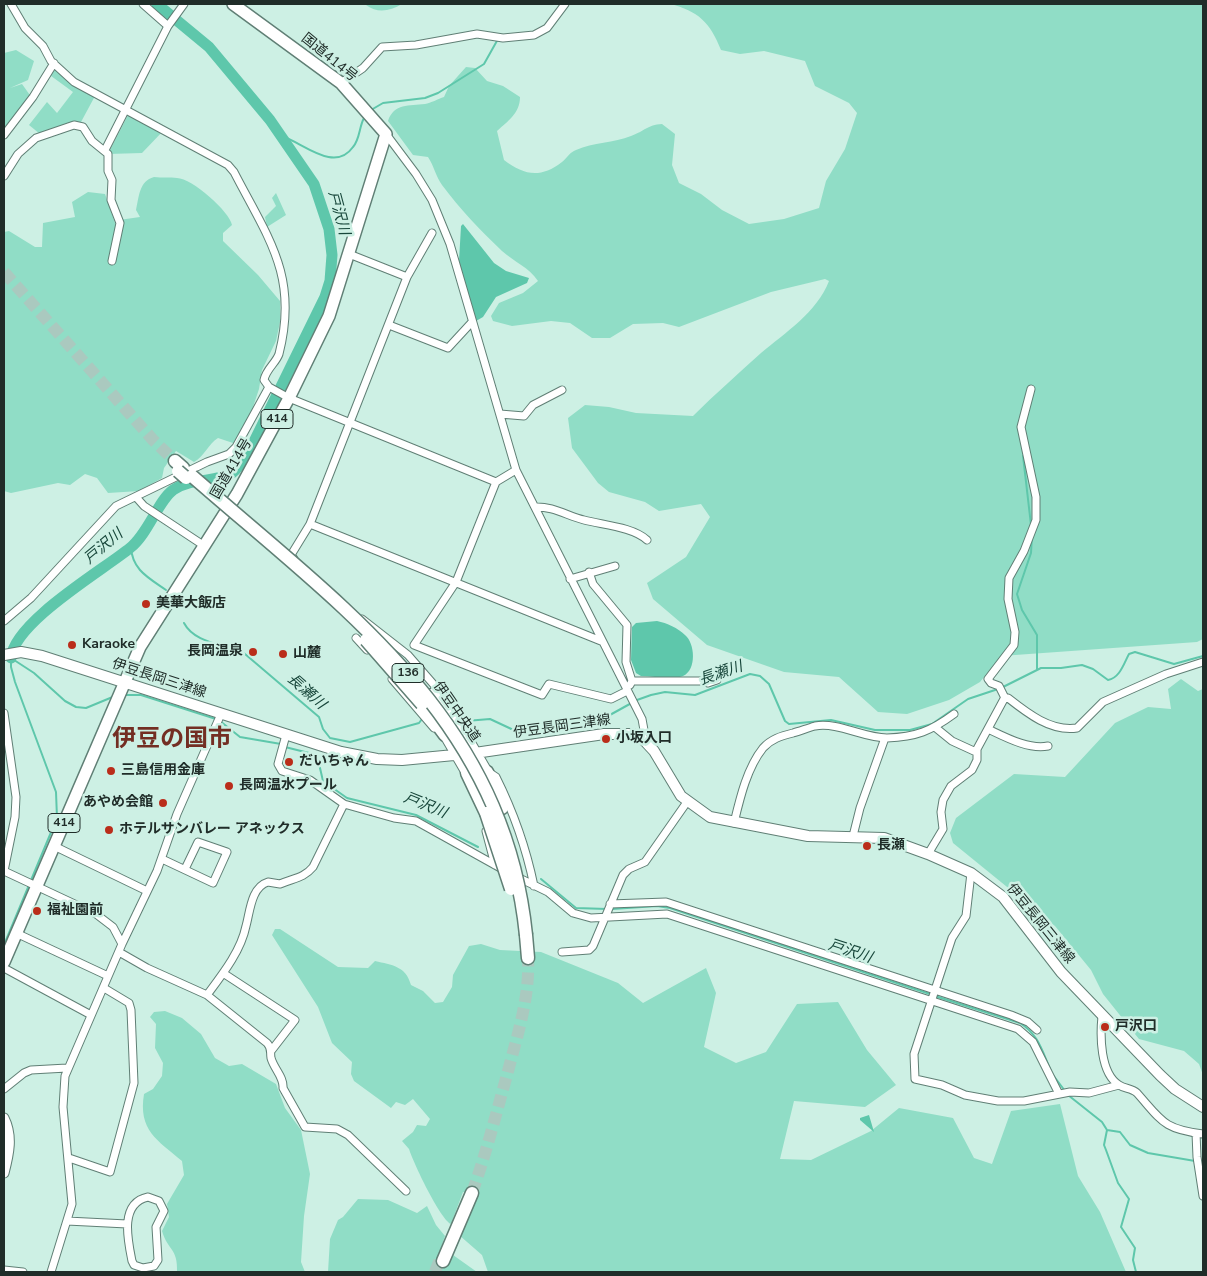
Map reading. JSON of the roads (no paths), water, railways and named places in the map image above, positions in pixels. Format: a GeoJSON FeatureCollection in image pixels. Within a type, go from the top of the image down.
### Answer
{"type":"FeatureCollection","features":[{"type":"Feature","properties":{"kind":"highway","name":"国道414号"},"geometry":{"type":"LineString","coordinates":[[4,962],[32,884],[54,846],[140,647],[236,494],[329,316],[386,134],[341,83],[233,4]]}},
{"type":"Feature","properties":{"kind":"highway","name":"伊豆中央道"},"geometry":{"type":"LineString","coordinates":[[183,472],[357,624],[408,672],[439,711],[481,778],[508,845],[527,958]]}},
{"type":"Feature","properties":{"kind":"highway","name":"伊豆中央道"},"geometry":{"type":"LineString","coordinates":[[357,624],[418,690],[445,725],[467,760],[485,795],[503,843],[524,932]]}},
{"type":"Feature","properties":{"kind":"highway"},"geometry":{"type":"LineString","coordinates":[[357,624],[406,663],[458,722]]}},
{"type":"Feature","properties":{"kind":"highway"},"geometry":{"type":"LineString","coordinates":[[357,624],[445,735]]}},
{"type":"Feature","properties":{"kind":"highway"},"geometry":{"type":"LineString","coordinates":[[487,772],[502,808],[518,856],[527,911],[524,932]]}},
{"type":"Feature","properties":{"kind":"highway"},"geometry":{"type":"LineString","coordinates":[[467,773],[486,813],[519,911]]}},
{"type":"Feature","properties":{"kind":"highway"},"geometry":{"type":"LineString","coordinates":[[442,1260],[470,1192]]}},
{"type":"Feature","properties":{"kind":"main road","name":"伊豆長岡三津線"},"geometry":{"type":"LineString","coordinates":[[4,654],[29,652],[341,752],[377,758],[402,760],[476,753],[604,734],[624,733],[641,738],[654,751],[676,789],[687,802],[710,817],[808,836],[853,836],[893,840],[971,873],[1003,897],[1061,972],[1160,1075],[1203,1107]]}},
{"type":"Feature","properties":{"kind":"main road"},"geometry":{"type":"LineString","coordinates":[[458,722],[487,772]]}},
{"type":"Feature","properties":{"kind":"main road"},"geometry":{"type":"LineString","coordinates":[[445,735],[467,773]]}},
{"type":"Feature","properties":{"kind":"street"},"geometry":{"type":"LineString","coordinates":[[11,4],[25,28],[40,42],[54,63],[81,87],[228,165],[234,172],[278,255],[287,309],[278,356],[265,372],[264,380],[271,389],[286,397],[496,482]]}},
{"type":"Feature","properties":{"kind":"street"},"geometry":{"type":"LineString","coordinates":[[143,4],[168,26]]}},
{"type":"Feature","properties":{"kind":"street"},"geometry":{"type":"LineString","coordinates":[[105,150],[168,26],[184,4]]}},
{"type":"Feature","properties":{"kind":"street"},"geometry":{"type":"LineString","coordinates":[[341,83],[362,68],[382,47],[416,46],[477,34],[503,38],[534,35],[547,28],[565,4]]}},
{"type":"Feature","properties":{"kind":"street"},"geometry":{"type":"LineString","coordinates":[[4,135],[33,97],[54,63]]}},
{"type":"Feature","properties":{"kind":"street"},"geometry":{"type":"LineString","coordinates":[[4,176],[18,154],[36,138],[74,125],[82,127],[92,141],[108,154],[108,171],[112,180],[111,200],[120,224],[112,261]]}},
{"type":"Feature","properties":{"kind":"street"},"geometry":{"type":"LineString","coordinates":[[386,134],[416,174],[432,200],[450,244],[516,470],[636,707],[644,725],[641,738]]}},
{"type":"Feature","properties":{"kind":"street"},"geometry":{"type":"LineString","coordinates":[[432,233],[408,278],[348,422],[310,524],[291,555],[358,615],[408,655],[462,717],[466,736]]}},
{"type":"Feature","properties":{"kind":"street"},"geometry":{"type":"LineString","coordinates":[[349,254],[408,278]]}},
{"type":"Feature","properties":{"kind":"street"},"geometry":{"type":"LineString","coordinates":[[389,325],[448,348],[472,322]]}},
{"type":"Feature","properties":{"kind":"street"},"geometry":{"type":"LineString","coordinates":[[1031,388],[1021,427],[1036,497],[1036,520],[1024,551],[1009,578],[1008,599],[1015,640],[1011,649],[989,676],[989,682],[1000,689],[1005,698],[1055,727],[1072,729],[1082,725],[1097,707],[1112,698],[1166,674],[1203,662]]}},
{"type":"Feature","properties":{"kind":"street"},"geometry":{"type":"LineString","coordinates":[[4,621],[31,598],[111,510],[122,501],[136,497],[207,462],[228,454],[236,448],[271,389]]}},
{"type":"Feature","properties":{"kind":"street"},"geometry":{"type":"LineString","coordinates":[[500,414],[524,416],[533,405],[562,390]]}},
{"type":"Feature","properties":{"kind":"street"},"geometry":{"type":"LineString","coordinates":[[394,681],[414,645],[456,582],[496,482],[516,470]]}},
{"type":"Feature","properties":{"kind":"street"},"geometry":{"type":"LineString","coordinates":[[136,497],[144,506],[203,545]]}},
{"type":"Feature","properties":{"kind":"street"},"geometry":{"type":"LineString","coordinates":[[535,507],[558,511],[583,520],[636,532],[647,540]]}},
{"type":"Feature","properties":{"kind":"street"},"geometry":{"type":"LineString","coordinates":[[310,524],[601,641]]}},
{"type":"Feature","properties":{"kind":"street"},"geometry":{"type":"LineString","coordinates":[[570,579],[616,566]]}},
{"type":"Feature","properties":{"kind":"street"},"geometry":{"type":"LineString","coordinates":[[414,645],[542,695],[549,684],[611,699],[628,692],[632,681],[626,662],[627,625],[592,584],[590,572]]}},
{"type":"Feature","properties":{"kind":"street"},"geometry":{"type":"LineString","coordinates":[[356,638],[431,726],[445,735]]}},
{"type":"Feature","properties":{"kind":"street"},"geometry":{"type":"LineString","coordinates":[[632,681],[703,681],[708,683],[717,680]]}},
{"type":"Feature","properties":{"kind":"street"},"geometry":{"type":"LineString","coordinates":[[928,854],[943,829],[941,812],[943,800],[951,786],[972,770],[977,760],[976,752],[1005,698]]}},
{"type":"Feature","properties":{"kind":"street"},"geometry":{"type":"LineString","coordinates":[[4,713],[16,797],[15,817],[4,871],[96,914],[113,927],[122,944]]}},
{"type":"Feature","properties":{"kind":"street"},"geometry":{"type":"LineString","coordinates":[[51,1272],[72,1204],[63,1107],[67,1068],[162,859],[177,814],[220,714]]}},
{"type":"Feature","properties":{"kind":"street"},"geometry":{"type":"LineString","coordinates":[[734,823],[746,780],[760,753],[772,740],[816,726],[832,727],[885,738],[914,735],[936,728],[954,714]]}},
{"type":"Feature","properties":{"kind":"street"},"geometry":{"type":"LineString","coordinates":[[936,728],[952,741],[976,752]]}},
{"type":"Feature","properties":{"kind":"street"},"geometry":{"type":"LineString","coordinates":[[988,729],[1018,742],[1042,747],[1048,746]]}},
{"type":"Feature","properties":{"kind":"street"},"geometry":{"type":"LineString","coordinates":[[286,735],[278,764],[279,769],[310,780],[344,804],[394,818],[416,821],[548,892],[580,916],[667,914],[933,995],[1022,1019],[1037,1030]]}},
{"type":"Feature","properties":{"kind":"street"},"geometry":{"type":"LineString","coordinates":[[853,836],[860,808],[885,738]]}},
{"type":"Feature","properties":{"kind":"street"},"geometry":{"type":"LineString","coordinates":[[487,772],[496,777],[518,824],[527,852],[534,886]]}},
{"type":"Feature","properties":{"kind":"street"},"geometry":{"type":"LineString","coordinates":[[467,773],[467,786],[481,813],[495,865]]}},
{"type":"Feature","properties":{"kind":"street"},"geometry":{"type":"LineString","coordinates":[[562,952],[589,950],[623,875],[629,869],[645,862],[687,802]]}},
{"type":"Feature","properties":{"kind":"street"},"geometry":{"type":"LineString","coordinates":[[207,995],[222,973],[243,934],[251,905],[260,887],[268,882],[280,884],[306,875],[314,867],[344,804]]}},
{"type":"Feature","properties":{"kind":"street"},"geometry":{"type":"LineString","coordinates":[[162,859],[185,870],[213,883],[227,852],[198,842],[185,870]]}},
{"type":"Feature","properties":{"kind":"street"},"geometry":{"type":"LineString","coordinates":[[54,846],[148,890]]}},
{"type":"Feature","properties":{"kind":"street"},"geometry":{"type":"LineString","coordinates":[[971,873],[966,916],[952,938],[914,1054],[915,1079],[942,1085],[965,1095],[998,1101],[1024,1101],[1059,1094],[1089,1093],[1119,1085]]}},
{"type":"Feature","properties":{"kind":"street"},"geometry":{"type":"LineString","coordinates":[[610,905],[666,902],[933,995],[1018,1029],[1025,1033],[1036,1048],[1045,1070],[1059,1094]]}},
{"type":"Feature","properties":{"kind":"street"},"geometry":{"type":"LineString","coordinates":[[16,933],[108,976]]}},
{"type":"Feature","properties":{"kind":"street"},"geometry":{"type":"LineString","coordinates":[[119,952],[147,968],[207,995],[267,1043],[271,1051],[272,1060],[283,1081],[282,1086],[305,1127],[337,1129],[348,1135],[406,1191]]}},
{"type":"Feature","properties":{"kind":"street"},"geometry":{"type":"LineString","coordinates":[[4,968],[91,1015]]}},
{"type":"Feature","properties":{"kind":"street"},"geometry":{"type":"LineString","coordinates":[[222,973],[295,1020],[271,1051]]}},
{"type":"Feature","properties":{"kind":"street"},"geometry":{"type":"LineString","coordinates":[[68,1158],[110,1172],[131,1098],[134,1070],[131,1010],[129,1003],[104,988]]}},
{"type":"Feature","properties":{"kind":"street"},"geometry":{"type":"LineString","coordinates":[[1102,1016],[1104,1056],[1108,1070],[1119,1085],[1135,1091],[1158,1119],[1182,1131],[1200,1134],[1197,1158],[1203,1196]]}},
{"type":"Feature","properties":{"kind":"street"},"geometry":{"type":"LineString","coordinates":[[4,1089],[24,1073],[31,1070],[67,1068]]}},
{"type":"Feature","properties":{"kind":"street"},"geometry":{"type":"LineString","coordinates":[[4,1118],[8,1126],[10,1147],[4,1173]]}},
{"type":"Feature","properties":{"kind":"street"},"geometry":{"type":"LineString","coordinates":[[150,1198],[156,1200],[162,1206],[164,1211],[156,1230],[158,1260],[154,1266],[143,1268],[134,1265],[127,1224],[131,1210],[139,1200],[150,1198]]}},
{"type":"Feature","properties":{"kind":"street"},"geometry":{"type":"LineString","coordinates":[[67,1221],[127,1224]]}},
{"type":"Feature","properties":{"kind":"street"},"geometry":{"type":"LineString","coordinates":[[4,1270],[23,1272]]}},
{"type":"Feature","properties":{"kind":"waterway","name":"戸沢川"},"geometry":{"type":"LineString","coordinates":[[11,658],[16,644],[27,629],[43,613],[136,542],[162,502],[173,490],[188,483],[226,476],[238,468],[247,456],[325,297],[330,281],[332,255],[329,229],[314,184],[270,120],[209,47],[157,4]]}},
{"type":"Feature","properties":{"kind":"waterway"},"geometry":{"type":"LineString","coordinates":[[371,110],[383,103],[425,98],[438,93],[484,64],[498,39]]}},
{"type":"Feature","properties":{"kind":"waterway"},"geometry":{"type":"LineString","coordinates":[[281,136],[317,154],[337,157],[345,154],[353,147],[364,118]]}},
{"type":"Feature","properties":{"kind":"waterway"},"geometry":{"type":"LineString","coordinates":[[1023,456],[1031,525]]}},
{"type":"Feature","properties":{"kind":"waterway"},"geometry":{"type":"LineString","coordinates":[[1032,535],[1031,553],[1017,594],[1022,610],[1037,635],[1037,669]]}},
{"type":"Feature","properties":{"kind":"waterway","name":"長瀬川"},"geometry":{"type":"LineString","coordinates":[[131,547],[134,562],[142,573],[166,590]]}},
{"type":"Feature","properties":{"kind":"waterway","name":"長瀬川"},"geometry":{"type":"LineString","coordinates":[[184,623],[189,630],[203,639],[245,654],[319,717],[323,729],[330,738],[350,742],[419,723],[422,719]]}},
{"type":"Feature","properties":{"kind":"waterway","name":"長瀬川"},"geometry":{"type":"LineString","coordinates":[[1003,687],[1041,668],[1082,665],[1093,669],[1108,680],[1112,679],[1121,670],[1129,654],[1135,652],[1174,664],[1203,656]]}},
{"type":"Feature","properties":{"kind":"waterway","name":"戸沢川"},"geometry":{"type":"LineString","coordinates":[[11,658],[34,673],[65,701],[76,707],[86,708],[115,696]]}},
{"type":"Feature","properties":{"kind":"waterway"},"geometry":{"type":"LineString","coordinates":[[4,945],[57,818],[56,792],[15,682],[11,658]]}},
{"type":"Feature","properties":{"kind":"waterway","name":"長瀬川"},"geometry":{"type":"LineString","coordinates":[[466,721],[490,719],[520,733],[542,722],[599,721],[637,700],[651,695],[665,692],[695,695],[750,674],[760,676],[769,684],[785,721],[789,724],[831,720],[875,730],[910,730],[932,724],[968,699],[998,689]]}},
{"type":"Feature","properties":{"kind":"waterway","name":"戸沢川"},"geometry":{"type":"LineString","coordinates":[[124,695],[141,695],[216,719]]}},
{"type":"Feature","properties":{"kind":"waterway","name":"戸沢川"},"geometry":{"type":"LineString","coordinates":[[220,721],[240,737],[281,744]]}},
{"type":"Feature","properties":{"kind":"waterway","name":"戸沢川"},"geometry":{"type":"LineString","coordinates":[[285,747],[317,755],[323,781],[347,798],[416,815],[478,847]]}},
{"type":"Feature","properties":{"kind":"waterway","name":"戸沢川"},"geometry":{"type":"LineString","coordinates":[[541,879],[576,908],[607,909]]}},
{"type":"Feature","properties":{"kind":"waterway","name":"戸沢川"},"geometry":{"type":"LineString","coordinates":[[612,909],[657,906],[670,908],[930,994]]}},
{"type":"Feature","properties":{"kind":"waterway","name":"戸沢川"},"geometry":{"type":"LineString","coordinates":[[935,996],[1020,1023],[1036,1038],[1051,1071]]}},
{"type":"Feature","properties":{"kind":"waterway","name":"戸沢川"},"geometry":{"type":"LineString","coordinates":[[1053,1075],[1065,1091]]}},
{"type":"Feature","properties":{"kind":"waterway","name":"戸沢川"},"geometry":{"type":"LineString","coordinates":[[1068,1095],[1102,1122],[1107,1130]]}},
{"type":"Feature","properties":{"kind":"waterway"},"geometry":{"type":"LineString","coordinates":[[1107,1130],[1104,1145],[1118,1183],[1129,1199],[1121,1227],[1135,1248],[1133,1260],[1136,1272]]}},
{"type":"Feature","properties":{"kind":"waterway"},"geometry":{"type":"LineString","coordinates":[[1107,1130],[1120,1132],[1130,1145],[1148,1153],[1195,1161]]}},
{"type":"Feature","properties":{"kind":"tunnel"},"geometry":{"type":"LineString","coordinates":[[4,272],[153,440],[175,461]]}},
{"type":"Feature","properties":{"kind":"tunnel"},"geometry":{"type":"LineString","coordinates":[[472,1193],[491,1134],[519,1031],[527,988],[528,958]]}},
{"type":"Feature","properties":{"kind":"tunnel"},"geometry":{"type":"LineString","coordinates":[[435,1272],[440,1259]]}},
{"type":"Feature","properties":{"kind":"place","name":"美華大飯店"},"geometry":{"type":"Point","coordinates":[146,604]}},
{"type":"Feature","properties":{"kind":"place","name":"Karaoke"},"geometry":{"type":"Point","coordinates":[72,645]}},
{"type":"Feature","properties":{"kind":"place","name":"長岡温泉"},"geometry":{"type":"Point","coordinates":[253,652]}},
{"type":"Feature","properties":{"kind":"place","name":"山麓"},"geometry":{"type":"Point","coordinates":[283,654]}},
{"type":"Feature","properties":{"kind":"place","name":"小坂入口"},"geometry":{"type":"Point","coordinates":[606,739]}},
{"type":"Feature","properties":{"kind":"place","name":"だいちゃん"},"geometry":{"type":"Point","coordinates":[289,762]}},
{"type":"Feature","properties":{"kind":"place","name":"三島信用金庫"},"geometry":{"type":"Point","coordinates":[111,771]}},
{"type":"Feature","properties":{"kind":"place","name":"長岡温水プール"},"geometry":{"type":"Point","coordinates":[229,786]}},
{"type":"Feature","properties":{"kind":"place","name":"あやめ会館"},"geometry":{"type":"Point","coordinates":[163,803]}},
{"type":"Feature","properties":{"kind":"place","name":"ホテルサンバレー アネックス"},"geometry":{"type":"Point","coordinates":[109,830]}},
{"type":"Feature","properties":{"kind":"place","name":"長瀬"},"geometry":{"type":"Point","coordinates":[867,846]}},
{"type":"Feature","properties":{"kind":"place","name":"福祉園前"},"geometry":{"type":"Point","coordinates":[37,911]}},
{"type":"Feature","properties":{"kind":"place","name":"戸沢口"},"geometry":{"type":"Point","coordinates":[1105,1027]}},
{"type":"Feature","properties":{"kind":"district","name":"伊豆の国市"},"geometry":{"type":"Point","coordinates":[172,740]}}]}
